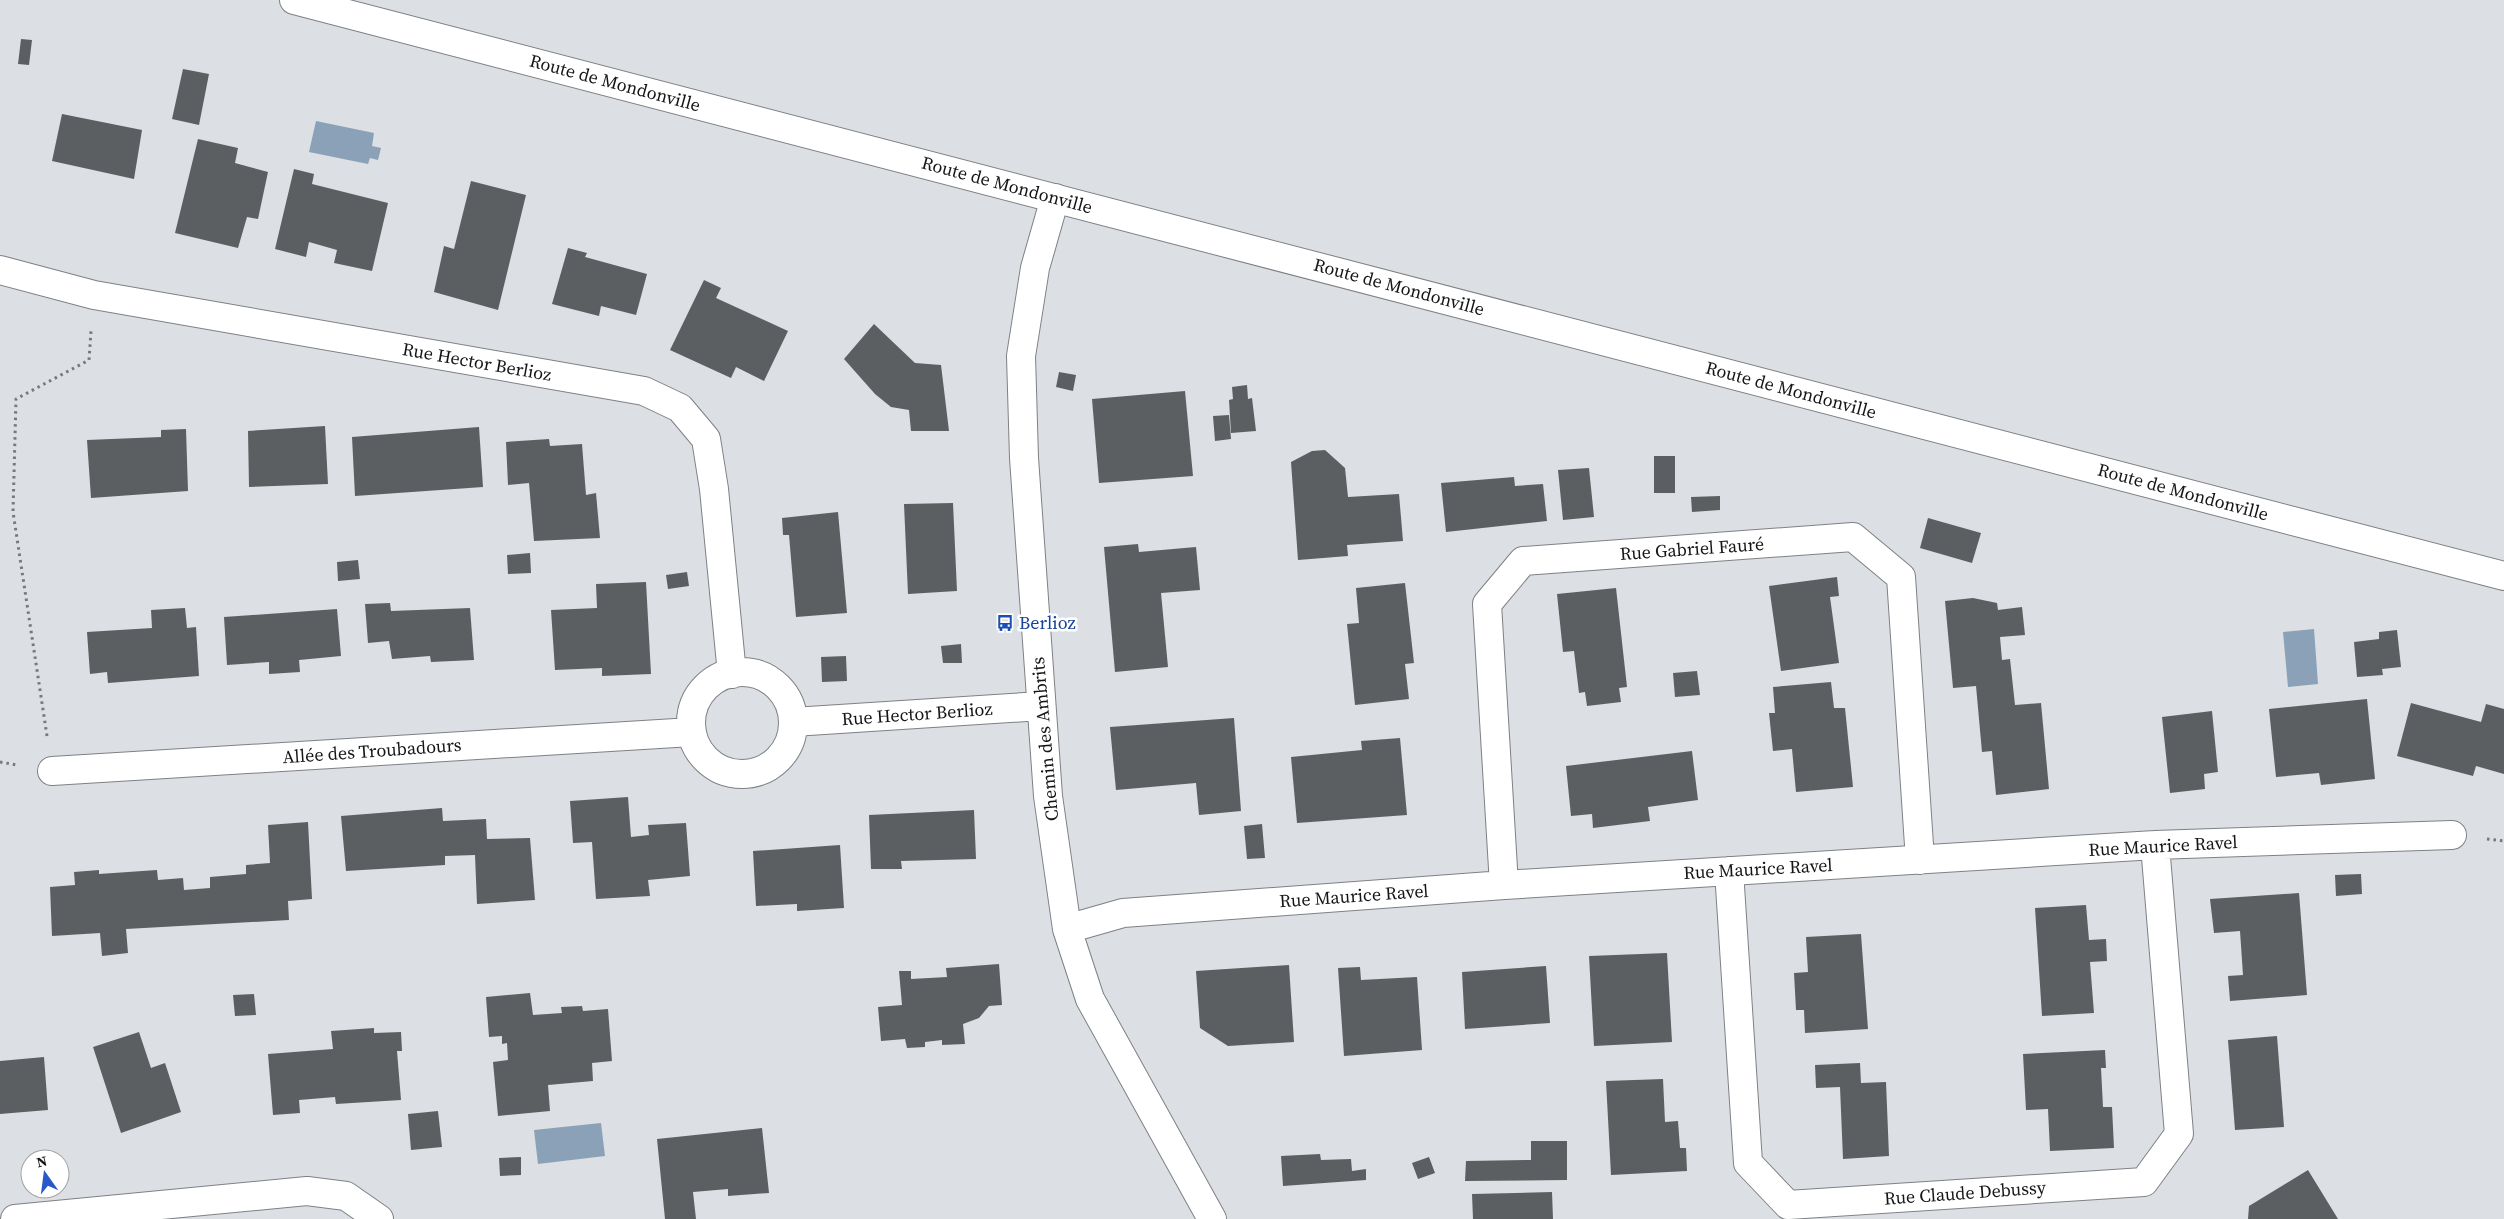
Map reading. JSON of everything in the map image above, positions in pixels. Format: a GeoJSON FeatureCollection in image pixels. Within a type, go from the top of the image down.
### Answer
{"type":"FeatureCollection","features":[{"type":"Feature","properties":{"kind":"street","name":"Route de Mondonville"},"geometry":{"type":"LineString","coordinates":[[294,0],[2504,576]]}},
{"type":"Feature","properties":{"kind":"street","name":"Chemin des Ambrits"},"geometry":{"type":"LineString","coordinates":[[1055,198],[1035,268],[1021,356],[1024,458],[1048,796],[1068,929],[1090,999],[1212,1219]]}},
{"type":"Feature","properties":{"kind":"street","name":"Rue Hector Berlioz"},"geometry":{"type":"LineString","coordinates":[[0,270],[94,295],[644,391],[680,408],[706,439],[714,488],[732,674]]}},
{"type":"Feature","properties":{"kind":"street","name":"Rue Gabriel Fauré"},"geometry":{"type":"LineString","coordinates":[[1504,885],[1487,604],[1523,561],[1853,537],[1902,577],[1920,860]]}},
{"type":"Feature","properties":{"kind":"street"},"geometry":{"type":"LineString","coordinates":[[739,672],[757,675],[773,682],[785,696],[792,712],[793,722],[788,746],[777,761],[762,770],[745,774],[727,772],[711,764],[699,751],[692,732],[691,718],[696,700],[707,686],[722,677],[739,672]]}},
{"type":"Feature","properties":{"kind":"street","name":"Rue Hector Berlioz"},"geometry":{"type":"LineString","coordinates":[[793,722],[1041,706]]}},
{"type":"Feature","properties":{"kind":"street","name":"Allée des Troubadours"},"geometry":{"type":"LineString","coordinates":[[52,771],[692,732]]}},
{"type":"Feature","properties":{"kind":"street","name":"Rue Maurice Ravel"},"geometry":{"type":"LineString","coordinates":[[1068,929],[1123,913],[1504,885],[2155,845],[2452,835]]}},
{"type":"Feature","properties":{"kind":"street","name":"Rue Claude Debussy"},"geometry":{"type":"LineString","coordinates":[[1729,871],[1748,1163],[1788,1205],[2144,1182],[2179,1134],[2155,845]]}},
{"type":"Feature","properties":{"kind":"street"},"geometry":{"type":"LineString","coordinates":[[15,1219],[307,1192],[346,1196],[379,1219]]}},
{"type":"Feature","properties":{"kind":"path"},"geometry":{"type":"LineString","coordinates":[[0,762],[52,771],[13,512],[16,399],[89,360],[94,295]]}},
{"type":"Feature","properties":{"kind":"water"},"geometry":{"type":"Polygon","coordinates":[[[316,121],[374,133],[372,146],[381,148],[378,160],[370,158],[368,164],[309,152],[316,121]]]}},
{"type":"Feature","properties":{"kind":"water"},"geometry":{"type":"Polygon","coordinates":[[[2314,629],[2318,684],[2288,687],[2283,632],[2314,629]]]}},
{"type":"Feature","properties":{"kind":"water"},"geometry":{"type":"Polygon","coordinates":[[[601,1123],[605,1156],[538,1164],[534,1130],[601,1123]]]}},
{"type":"Feature","properties":{"kind":"building"},"geometry":{"type":"Polygon","coordinates":[[[21,39],[32,40],[29,65],[18,64],[21,39]]]}},
{"type":"Feature","properties":{"kind":"building"},"geometry":{"type":"Polygon","coordinates":[[[183,69],[209,74],[199,125],[172,119],[183,69]]]}},
{"type":"Feature","properties":{"kind":"building"},"geometry":{"type":"Polygon","coordinates":[[[62,114],[142,130],[134,179],[52,161],[62,114]]]}},
{"type":"Feature","properties":{"kind":"building"},"geometry":{"type":"Polygon","coordinates":[[[198,139],[238,148],[235,163],[268,172],[258,219],[247,217],[238,248],[175,233],[198,139]]]}},
{"type":"Feature","properties":{"kind":"building"},"geometry":{"type":"Polygon","coordinates":[[[294,169],[314,174],[312,184],[388,203],[372,271],[334,263],[337,250],[309,242],[306,257],[275,249],[294,169]]]}},
{"type":"Feature","properties":{"kind":"building"},"geometry":{"type":"Polygon","coordinates":[[[471,181],[526,195],[498,310],[434,292],[444,246],[454,249],[471,181]]]}},
{"type":"Feature","properties":{"kind":"building"},"geometry":{"type":"Polygon","coordinates":[[[568,248],[587,253],[585,257],[647,274],[636,315],[601,306],[599,316],[552,304],[568,248]]]}},
{"type":"Feature","properties":{"kind":"building"},"geometry":{"type":"Polygon","coordinates":[[[704,280],[721,288],[716,298],[788,331],[764,381],[736,367],[731,378],[670,350],[704,280]]]}},
{"type":"Feature","properties":{"kind":"building"},"geometry":{"type":"Polygon","coordinates":[[[874,324],[915,363],[941,365],[949,431],[911,431],[909,410],[891,407],[875,394],[844,359],[874,324]]]}},
{"type":"Feature","properties":{"kind":"building"},"geometry":{"type":"Polygon","coordinates":[[[1059,372],[1076,375],[1073,391],[1056,387],[1059,372]]]}},
{"type":"Feature","properties":{"kind":"building"},"geometry":{"type":"Polygon","coordinates":[[[1247,385],[1248,399],[1252,398],[1256,431],[1231,433],[1229,400],[1233,399],[1232,387],[1247,385]]]}},
{"type":"Feature","properties":{"kind":"building"},"geometry":{"type":"Polygon","coordinates":[[[1185,391],[1193,476],[1099,483],[1092,399],[1185,391]]]}},
{"type":"Feature","properties":{"kind":"building"},"geometry":{"type":"Polygon","coordinates":[[[1229,415],[1231,439],[1215,441],[1213,416],[1229,415]]]}},
{"type":"Feature","properties":{"kind":"building"},"geometry":{"type":"Polygon","coordinates":[[[325,426],[328,484],[249,487],[248,431],[325,426]]]}},
{"type":"Feature","properties":{"kind":"building"},"geometry":{"type":"Polygon","coordinates":[[[479,427],[483,487],[355,496],[352,437],[479,427]]]}},
{"type":"Feature","properties":{"kind":"building"},"geometry":{"type":"Polygon","coordinates":[[[186,429],[188,491],[91,498],[87,440],[161,437],[161,430],[186,429]]]}},
{"type":"Feature","properties":{"kind":"building"},"geometry":{"type":"Polygon","coordinates":[[[549,439],[550,446],[582,444],[586,495],[596,493],[600,538],[534,541],[529,483],[508,485],[506,442],[549,439]]]}},
{"type":"Feature","properties":{"kind":"building"},"geometry":{"type":"Polygon","coordinates":[[[1325,450],[1345,468],[1348,497],[1399,494],[1403,541],[1347,545],[1348,556],[1298,560],[1291,462],[1312,451],[1325,450]]]}},
{"type":"Feature","properties":{"kind":"building"},"geometry":{"type":"Polygon","coordinates":[[[1654,456],[1675,456],[1675,493],[1654,493],[1654,456]]]}},
{"type":"Feature","properties":{"kind":"building"},"geometry":{"type":"Polygon","coordinates":[[[1589,468],[1594,517],[1563,520],[1558,470],[1589,468]]]}},
{"type":"Feature","properties":{"kind":"building"},"geometry":{"type":"Polygon","coordinates":[[[1514,477],[1515,486],[1543,484],[1547,521],[1446,532],[1441,483],[1514,477]]]}},
{"type":"Feature","properties":{"kind":"building"},"geometry":{"type":"Polygon","coordinates":[[[1720,496],[1720,510],[1692,512],[1691,497],[1720,496]]]}},
{"type":"Feature","properties":{"kind":"building"},"geometry":{"type":"Polygon","coordinates":[[[953,503],[957,591],[908,594],[904,504],[953,503]]]}},
{"type":"Feature","properties":{"kind":"building"},"geometry":{"type":"Polygon","coordinates":[[[838,512],[847,613],[796,617],[789,535],[783,535],[782,518],[838,512]]]}},
{"type":"Feature","properties":{"kind":"building"},"geometry":{"type":"Polygon","coordinates":[[[1928,518],[1981,533],[1972,563],[1920,548],[1928,518]]]}},
{"type":"Feature","properties":{"kind":"building"},"geometry":{"type":"Polygon","coordinates":[[[1138,544],[1139,552],[1196,547],[1200,590],[1161,593],[1168,667],[1115,672],[1104,547],[1138,544]]]}},
{"type":"Feature","properties":{"kind":"building"},"geometry":{"type":"Polygon","coordinates":[[[530,553],[531,573],[508,574],[507,555],[530,553]]]}},
{"type":"Feature","properties":{"kind":"building"},"geometry":{"type":"Polygon","coordinates":[[[358,560],[360,579],[338,581],[337,562],[358,560]]]}},
{"type":"Feature","properties":{"kind":"building"},"geometry":{"type":"Polygon","coordinates":[[[687,572],[689,586],[668,589],[666,575],[687,572]]]}},
{"type":"Feature","properties":{"kind":"building"},"geometry":{"type":"Polygon","coordinates":[[[1837,577],[1839,596],[1830,597],[1839,663],[1781,671],[1769,586],[1837,577]]]}},
{"type":"Feature","properties":{"kind":"building"},"geometry":{"type":"Polygon","coordinates":[[[646,582],[651,674],[602,676],[602,668],[555,670],[551,610],[597,608],[596,584],[646,582]]]}},
{"type":"Feature","properties":{"kind":"building"},"geometry":{"type":"Polygon","coordinates":[[[1405,583],[1414,663],[1405,664],[1409,699],[1355,705],[1347,624],[1359,623],[1356,588],[1405,583]]]}},
{"type":"Feature","properties":{"kind":"building"},"geometry":{"type":"Polygon","coordinates":[[[1616,588],[1627,687],[1619,688],[1621,702],[1587,706],[1585,692],[1579,693],[1574,651],[1563,652],[1557,594],[1616,588]]]}},
{"type":"Feature","properties":{"kind":"building"},"geometry":{"type":"Polygon","coordinates":[[[1973,598],[1997,603],[1998,610],[2022,607],[2025,635],[2000,637],[2002,660],[2010,659],[2015,705],[2041,703],[2049,789],[1996,795],[1992,751],[1982,752],[1976,686],[1953,688],[1945,601],[1973,598]]]}},
{"type":"Feature","properties":{"kind":"building"},"geometry":{"type":"Polygon","coordinates":[[[390,603],[391,611],[470,608],[474,660],[431,662],[430,656],[392,659],[389,641],[368,643],[365,604],[390,603]]]}},
{"type":"Feature","properties":{"kind":"building"},"geometry":{"type":"Polygon","coordinates":[[[185,608],[187,628],[196,627],[199,676],[108,683],[107,672],[90,674],[87,632],[152,628],[151,610],[185,608]]]}},
{"type":"Feature","properties":{"kind":"building"},"geometry":{"type":"Polygon","coordinates":[[[337,609],[341,656],[299,660],[300,672],[269,674],[269,662],[227,665],[224,617],[337,609]]]}},
{"type":"Feature","properties":{"kind":"building"},"geometry":{"type":"Polygon","coordinates":[[[2397,630],[2401,667],[2382,669],[2383,675],[2357,677],[2354,642],[2379,639],[2379,632],[2397,630]]]}},
{"type":"Feature","properties":{"kind":"building"},"geometry":{"type":"Polygon","coordinates":[[[961,644],[962,663],[943,663],[941,646],[961,644]]]}},
{"type":"Feature","properties":{"kind":"building"},"geometry":{"type":"Polygon","coordinates":[[[846,656],[847,681],[822,682],[821,657],[846,656]]]}},
{"type":"Feature","properties":{"kind":"building"},"geometry":{"type":"Polygon","coordinates":[[[1697,671],[1700,695],[1675,697],[1673,673],[1697,671]]]}},
{"type":"Feature","properties":{"kind":"building"},"geometry":{"type":"Polygon","coordinates":[[[1831,682],[1834,708],[1845,708],[1853,787],[1796,792],[1792,749],[1773,751],[1769,713],[1775,713],[1773,687],[1831,682]]]}},
{"type":"Feature","properties":{"kind":"building"},"geometry":{"type":"Polygon","coordinates":[[[2367,699],[2375,779],[2321,785],[2319,773],[2276,777],[2269,709],[2367,699]]]}},
{"type":"Feature","properties":{"kind":"building"},"geometry":{"type":"Polygon","coordinates":[[[2411,703],[2481,722],[2486,704],[2504,709],[2504,774],[2476,766],[2473,776],[2397,756],[2411,703]]]}},
{"type":"Feature","properties":{"kind":"building"},"geometry":{"type":"Polygon","coordinates":[[[2212,711],[2218,772],[2204,774],[2205,789],[2170,793],[2162,717],[2212,711]]]}},
{"type":"Feature","properties":{"kind":"building"},"geometry":{"type":"Polygon","coordinates":[[[1234,718],[1241,811],[1199,815],[1196,783],[1116,790],[1110,727],[1234,718]]]}},
{"type":"Feature","properties":{"kind":"building"},"geometry":{"type":"Polygon","coordinates":[[[1400,738],[1407,815],[1297,823],[1291,757],[1362,750],[1361,741],[1400,738]]]}},
{"type":"Feature","properties":{"kind":"building"},"geometry":{"type":"Polygon","coordinates":[[[1692,751],[1698,800],[1648,807],[1650,821],[1593,828],[1592,814],[1571,816],[1566,766],[1692,751]]]}},
{"type":"Feature","properties":{"kind":"building"},"geometry":{"type":"Polygon","coordinates":[[[628,797],[631,837],[649,835],[648,825],[686,823],[690,876],[648,880],[650,896],[596,899],[592,842],[573,843],[570,801],[628,797]]]}},
{"type":"Feature","properties":{"kind":"building"},"geometry":{"type":"Polygon","coordinates":[[[442,808],[443,821],[486,819],[487,839],[530,838],[535,900],[477,904],[475,855],[445,856],[445,865],[346,871],[341,816],[442,808]]]}},
{"type":"Feature","properties":{"kind":"building"},"geometry":{"type":"Polygon","coordinates":[[[974,810],[976,859],[901,861],[902,869],[871,869],[869,815],[974,810]]]}},
{"type":"Feature","properties":{"kind":"building"},"geometry":{"type":"Polygon","coordinates":[[[308,822],[312,899],[288,901],[289,920],[126,929],[128,953],[102,956],[100,933],[52,936],[50,887],[75,885],[74,872],[99,870],[99,874],[157,870],[158,880],[183,878],[184,890],[210,888],[210,877],[246,874],[246,865],[270,863],[268,825],[308,822]]]}},
{"type":"Feature","properties":{"kind":"building"},"geometry":{"type":"Polygon","coordinates":[[[1262,824],[1265,858],[1247,859],[1244,826],[1262,824]]]}},
{"type":"Feature","properties":{"kind":"building"},"geometry":{"type":"Polygon","coordinates":[[[840,845],[844,908],[797,911],[797,904],[756,906],[753,851],[840,845]]]}},
{"type":"Feature","properties":{"kind":"building"},"geometry":{"type":"Polygon","coordinates":[[[2361,874],[2362,894],[2336,896],[2335,875],[2361,874]]]}},
{"type":"Feature","properties":{"kind":"building"},"geometry":{"type":"Polygon","coordinates":[[[2299,893],[2307,995],[2230,1001],[2228,976],[2243,975],[2240,931],[2214,933],[2210,899],[2299,893]]]}},
{"type":"Feature","properties":{"kind":"building"},"geometry":{"type":"Polygon","coordinates":[[[2086,905],[2089,940],[2106,939],[2107,961],[2090,962],[2094,1013],[2042,1016],[2035,908],[2086,905]]]}},
{"type":"Feature","properties":{"kind":"building"},"geometry":{"type":"Polygon","coordinates":[[[1861,934],[1868,1029],[1805,1033],[1804,1010],[1796,1010],[1794,973],[1808,972],[1806,937],[1861,934]]]}},
{"type":"Feature","properties":{"kind":"building"},"geometry":{"type":"Polygon","coordinates":[[[1667,953],[1672,1042],[1594,1046],[1589,956],[1667,953]]]}},
{"type":"Feature","properties":{"kind":"building"},"geometry":{"type":"Polygon","coordinates":[[[999,964],[1002,1005],[989,1006],[979,1018],[963,1024],[965,1044],[942,1045],[942,1040],[925,1042],[925,1047],[907,1048],[905,1039],[881,1041],[878,1007],[902,1005],[899,971],[911,971],[911,979],[947,977],[946,968],[999,964]]]}},
{"type":"Feature","properties":{"kind":"building"},"geometry":{"type":"Polygon","coordinates":[[[1289,965],[1294,1042],[1228,1046],[1200,1028],[1196,971],[1289,965]]]}},
{"type":"Feature","properties":{"kind":"building"},"geometry":{"type":"Polygon","coordinates":[[[1546,966],[1550,1023],[1465,1029],[1462,972],[1546,966]]]}},
{"type":"Feature","properties":{"kind":"building"},"geometry":{"type":"Polygon","coordinates":[[[1360,967],[1361,980],[1417,977],[1422,1050],[1344,1056],[1338,968],[1360,967]]]}},
{"type":"Feature","properties":{"kind":"building"},"geometry":{"type":"Polygon","coordinates":[[[530,993],[533,1015],[562,1013],[561,1007],[582,1006],[583,1011],[608,1009],[612,1061],[592,1063],[593,1081],[548,1085],[550,1111],[498,1116],[493,1062],[508,1060],[507,1043],[502,1044],[502,1036],[489,1037],[486,997],[530,993]]]}},
{"type":"Feature","properties":{"kind":"building"},"geometry":{"type":"Polygon","coordinates":[[[254,994],[256,1015],[235,1016],[233,995],[254,994]]]}},
{"type":"Feature","properties":{"kind":"building"},"geometry":{"type":"Polygon","coordinates":[[[374,1028],[374,1033],[401,1032],[402,1051],[397,1051],[401,1100],[336,1104],[335,1097],[299,1100],[300,1113],[273,1115],[268,1054],[333,1049],[331,1031],[374,1028]]]}},
{"type":"Feature","properties":{"kind":"building"},"geometry":{"type":"Polygon","coordinates":[[[139,1032],[151,1068],[165,1063],[181,1112],[121,1133],[93,1047],[139,1032]]]}},
{"type":"Feature","properties":{"kind":"building"},"geometry":{"type":"Polygon","coordinates":[[[2277,1036],[2284,1127],[2235,1130],[2228,1040],[2277,1036]]]}},
{"type":"Feature","properties":{"kind":"building"},"geometry":{"type":"Polygon","coordinates":[[[2105,1050],[2106,1068],[2101,1068],[2103,1107],[2112,1107],[2114,1148],[2050,1151],[2048,1109],[2026,1110],[2023,1054],[2105,1050]]]}},
{"type":"Feature","properties":{"kind":"building"},"geometry":{"type":"Polygon","coordinates":[[[44,1057],[48,1110],[0,1114],[0,1061],[44,1057]]]}},
{"type":"Feature","properties":{"kind":"building"},"geometry":{"type":"Polygon","coordinates":[[[1860,1063],[1861,1083],[1886,1082],[1889,1156],[1843,1159],[1840,1087],[1816,1088],[1815,1065],[1860,1063]]]}},
{"type":"Feature","properties":{"kind":"building"},"geometry":{"type":"Polygon","coordinates":[[[1663,1079],[1665,1122],[1678,1121],[1680,1148],[1686,1148],[1687,1171],[1611,1175],[1606,1081],[1663,1079]]]}},
{"type":"Feature","properties":{"kind":"building"},"geometry":{"type":"Polygon","coordinates":[[[438,1111],[442,1147],[411,1150],[408,1114],[438,1111]]]}},
{"type":"Feature","properties":{"kind":"building"},"geometry":{"type":"Polygon","coordinates":[[[762,1128],[769,1193],[728,1196],[728,1189],[693,1192],[696,1219],[665,1219],[657,1139],[762,1128]]]}},
{"type":"Feature","properties":{"kind":"building"},"geometry":{"type":"Polygon","coordinates":[[[1531,1141],[1567,1141],[1567,1180],[1465,1181],[1466,1161],[1531,1160],[1531,1141]]]}},
{"type":"Feature","properties":{"kind":"building"},"geometry":{"type":"Polygon","coordinates":[[[1320,1154],[1321,1160],[1351,1159],[1352,1171],[1366,1169],[1366,1180],[1283,1186],[1281,1156],[1320,1154]]]}},
{"type":"Feature","properties":{"kind":"building"},"geometry":{"type":"Polygon","coordinates":[[[521,1157],[521,1175],[500,1176],[499,1158],[521,1157]]]}},
{"type":"Feature","properties":{"kind":"building"},"geometry":{"type":"Polygon","coordinates":[[[1429,1157],[1435,1173],[1418,1179],[1412,1163],[1429,1157]]]}},
{"type":"Feature","properties":{"kind":"building"},"geometry":{"type":"Polygon","coordinates":[[[2308,1170],[2338,1219],[2248,1219],[2249,1206],[2308,1170]]]}},
{"type":"Feature","properties":{"kind":"building"},"geometry":{"type":"Polygon","coordinates":[[[1552,1192],[1553,1219],[1473,1219],[1472,1194],[1552,1192]]]}},
{"type":"Feature","properties":{"kind":"place","name":"Berlioz"},"geometry":{"type":"Point","coordinates":[1005,623]}}]}
